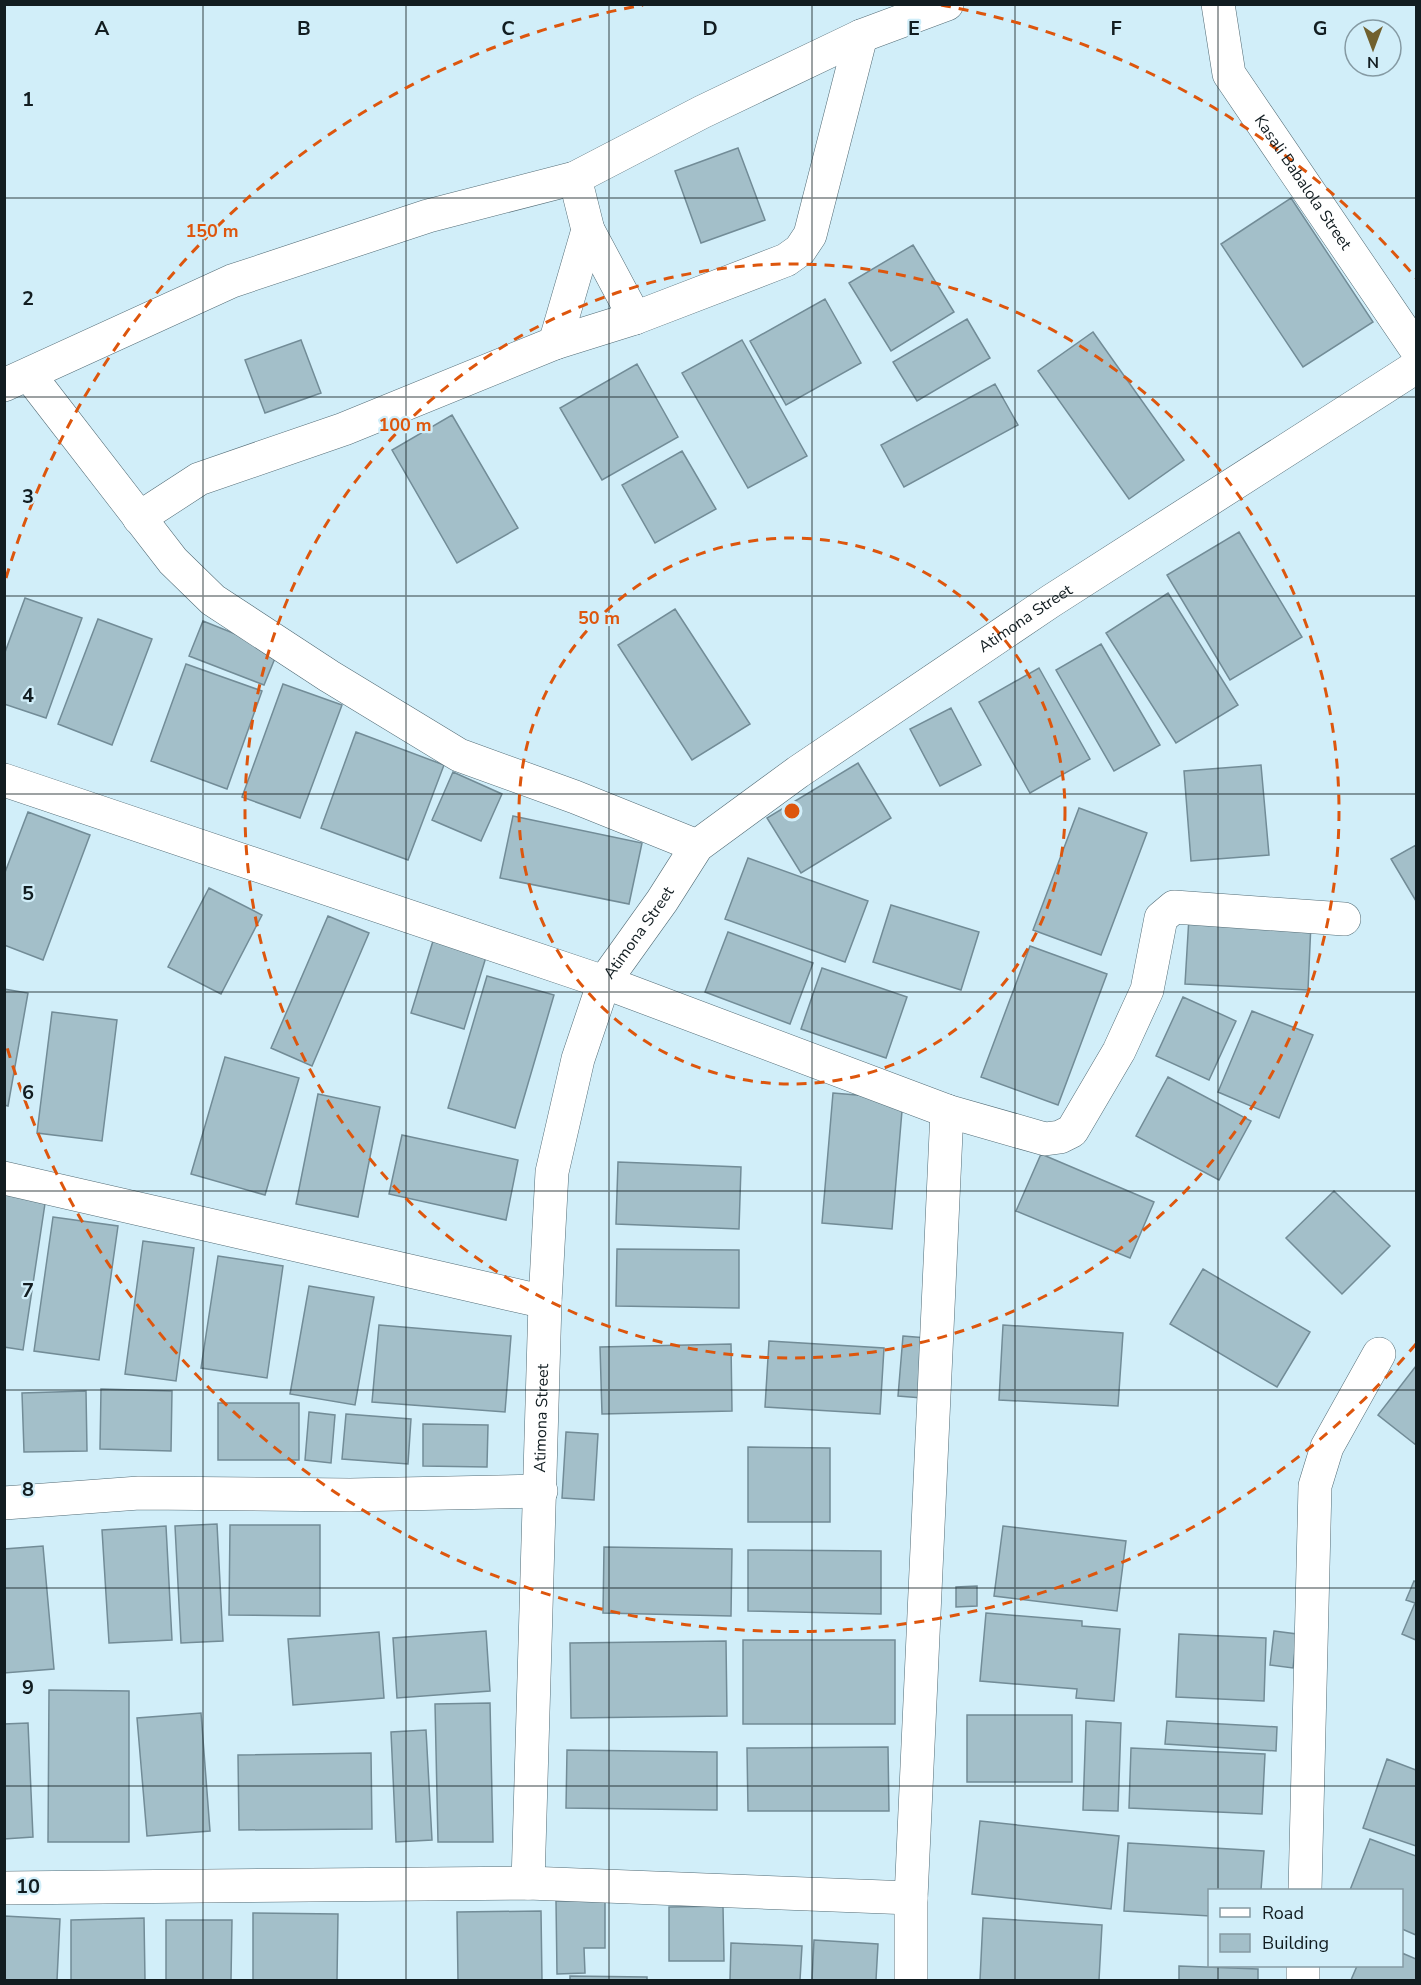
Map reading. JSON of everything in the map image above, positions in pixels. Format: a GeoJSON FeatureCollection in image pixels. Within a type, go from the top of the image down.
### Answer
{"type":"FeatureCollection","features":[{"type":"Feature","properties":{"kind":"street"},"geometry":{"type":"LineString","coordinates":[[697,846],[575,796],[459,755],[328,676],[213,600],[173,561],[139,518],[17,381],[231,281],[428,216],[575,178],[702,112],[861,36],[947,4]]}},
{"type":"Feature","properties":{"kind":"street","name":"Kasali Babalola Street"},"geometry":{"type":"LineString","coordinates":[[1218,4],[1229,74],[1416,349]]}},
{"type":"Feature","properties":{"kind":"street"},"geometry":{"type":"LineString","coordinates":[[139,518],[199,479],[344,429],[555,343],[635,318],[786,260],[800,250],[810,235],[861,36]]}},
{"type":"Feature","properties":{"kind":"street"},"geometry":{"type":"LineString","coordinates":[[575,178],[588,230],[635,318]]}},
{"type":"Feature","properties":{"kind":"street"},"geometry":{"type":"LineString","coordinates":[[555,343],[588,230]]}},
{"type":"Feature","properties":{"kind":"street","name":"Atimona Street"},"geometry":{"type":"LineString","coordinates":[[528,1883],[545,1302],[552,1172],[578,1059],[604,982],[662,901],[697,846],[798,772],[1051,601],[1416,367]]}},
{"type":"Feature","properties":{"kind":"street"},"geometry":{"type":"LineString","coordinates":[[4,780],[604,982],[947,1112],[1045,1139],[1060,1137],[1072,1131],[1119,1051],[1147,990],[1161,918],[1174,907],[1344,919]]}},
{"type":"Feature","properties":{"kind":"street"},"geometry":{"type":"LineString","coordinates":[[911,1980],[911,1898],[947,1112]]}},
{"type":"Feature","properties":{"kind":"street"},"geometry":{"type":"LineString","coordinates":[[4,1178],[545,1302]]}},
{"type":"Feature","properties":{"kind":"street"},"geometry":{"type":"LineString","coordinates":[[1305,1889],[1316,1486],[1327,1447],[1379,1354]]}},
{"type":"Feature","properties":{"kind":"street"},"geometry":{"type":"LineString","coordinates":[[4,1503],[139,1493],[350,1495],[541,1491]]}},
{"type":"Feature","properties":{"kind":"street"},"geometry":{"type":"LineString","coordinates":[[4,1888],[528,1883],[911,1898]]}},
{"type":"Feature","properties":{"kind":"building"},"geometry":{"type":"Polygon","coordinates":[[[738,148],[765,220],[701,243],[675,171],[738,148]]]}},
{"type":"Feature","properties":{"kind":"building"},"geometry":{"type":"Polygon","coordinates":[[[1291,198],[1373,322],[1303,367],[1221,244],[1291,198]]]}},
{"type":"Feature","properties":{"kind":"building"},"geometry":{"type":"Polygon","coordinates":[[[913,245],[954,312],[891,351],[849,283],[913,245]]]}},
{"type":"Feature","properties":{"kind":"building"},"geometry":{"type":"Polygon","coordinates":[[[825,299],[861,363],[786,405],[750,341],[825,299]]]}},
{"type":"Feature","properties":{"kind":"building"},"geometry":{"type":"Polygon","coordinates":[[[967,319],[990,358],[917,401],[893,362],[967,319]]]}},
{"type":"Feature","properties":{"kind":"building"},"geometry":{"type":"Polygon","coordinates":[[[1093,332],[1184,460],[1129,499],[1038,371],[1093,332]]]}},
{"type":"Feature","properties":{"kind":"building"},"geometry":{"type":"Polygon","coordinates":[[[301,340],[321,393],[265,413],[245,360],[301,340]]]}},
{"type":"Feature","properties":{"kind":"building"},"geometry":{"type":"Polygon","coordinates":[[[742,340],[807,456],[748,488],[682,373],[742,340]]]}},
{"type":"Feature","properties":{"kind":"building"},"geometry":{"type":"Polygon","coordinates":[[[637,364],[678,437],[602,480],[560,408],[637,364]]]}},
{"type":"Feature","properties":{"kind":"building"},"geometry":{"type":"Polygon","coordinates":[[[995,384],[1018,425],[904,487],[881,445],[995,384]]]}},
{"type":"Feature","properties":{"kind":"building"},"geometry":{"type":"Polygon","coordinates":[[[452,415],[518,528],[457,563],[392,450],[452,415]]]}},
{"type":"Feature","properties":{"kind":"building"},"geometry":{"type":"Polygon","coordinates":[[[682,451],[716,509],[655,543],[622,485],[682,451]]]}},
{"type":"Feature","properties":{"kind":"building"},"geometry":{"type":"Polygon","coordinates":[[[1239,532],[1302,637],[1230,680],[1167,575],[1239,532]]]}},
{"type":"Feature","properties":{"kind":"building"},"geometry":{"type":"Polygon","coordinates":[[[1168,593],[1238,705],[1176,743],[1106,633],[1168,593]]]}},
{"type":"Feature","properties":{"kind":"building"},"geometry":{"type":"Polygon","coordinates":[[[25,598],[82,618],[46,718],[4,704],[4,655],[25,598]]]}},
{"type":"Feature","properties":{"kind":"building"},"geometry":{"type":"Polygon","coordinates":[[[675,609],[750,724],[692,760],[618,645],[675,609]]]}},
{"type":"Feature","properties":{"kind":"building"},"geometry":{"type":"Polygon","coordinates":[[[98,619],[152,639],[112,745],[58,724],[98,619]]]}},
{"type":"Feature","properties":{"kind":"building"},"geometry":{"type":"Polygon","coordinates":[[[203,621],[278,651],[264,685],[189,656],[203,621]]]}},
{"type":"Feature","properties":{"kind":"building"},"geometry":{"type":"Polygon","coordinates":[[[1101,644],[1160,745],[1114,771],[1056,670],[1101,644]]]}},
{"type":"Feature","properties":{"kind":"building"},"geometry":{"type":"Polygon","coordinates":[[[186,664],[262,691],[227,789],[151,761],[186,664]]]}},
{"type":"Feature","properties":{"kind":"building"},"geometry":{"type":"Polygon","coordinates":[[[1039,668],[1090,759],[1030,793],[979,702],[1039,668]]]}},
{"type":"Feature","properties":{"kind":"building"},"geometry":{"type":"Polygon","coordinates":[[[283,684],[342,705],[300,818],[242,797],[283,684]]]}},
{"type":"Feature","properties":{"kind":"building"},"geometry":{"type":"Polygon","coordinates":[[[951,708],[981,765],[940,786],[910,729],[951,708]]]}},
{"type":"Feature","properties":{"kind":"building"},"geometry":{"type":"Polygon","coordinates":[[[356,732],[444,765],[408,860],[321,828],[356,732]]]}},
{"type":"Feature","properties":{"kind":"building"},"geometry":{"type":"Polygon","coordinates":[[[858,763],[891,818],[801,873],[767,818],[858,763]]]}},
{"type":"Feature","properties":{"kind":"building"},"geometry":{"type":"Polygon","coordinates":[[[1261,765],[1269,855],[1191,861],[1184,771],[1261,765]]]}},
{"type":"Feature","properties":{"kind":"building"},"geometry":{"type":"Polygon","coordinates":[[[453,772],[502,794],[481,841],[432,820],[453,772]]]}},
{"type":"Feature","properties":{"kind":"building"},"geometry":{"type":"Polygon","coordinates":[[[1079,808],[1147,833],[1101,955],[1033,930],[1079,808]]]}},
{"type":"Feature","properties":{"kind":"building"},"geometry":{"type":"Polygon","coordinates":[[[28,812],[90,835],[43,960],[4,945],[4,875],[28,812]]]}},
{"type":"Feature","properties":{"kind":"building"},"geometry":{"type":"Polygon","coordinates":[[[513,816],[642,843],[629,904],[500,878],[513,816]]]}},
{"type":"Feature","properties":{"kind":"building"},"geometry":{"type":"Polygon","coordinates":[[[1416,845],[1416,901],[1391,859],[1416,845]]]}},
{"type":"Feature","properties":{"kind":"building"},"geometry":{"type":"Polygon","coordinates":[[[748,858],[868,901],[845,962],[725,919],[748,858]]]}},
{"type":"Feature","properties":{"kind":"building"},"geometry":{"type":"Polygon","coordinates":[[[209,888],[262,915],[221,994],[168,967],[209,888]]]}},
{"type":"Feature","properties":{"kind":"building"},"geometry":{"type":"Polygon","coordinates":[[[891,905],[979,932],[961,990],[873,962],[891,905]]]}},
{"type":"Feature","properties":{"kind":"building"},"geometry":{"type":"Polygon","coordinates":[[[328,916],[369,933],[312,1066],[271,1048],[328,916]]]}},
{"type":"Feature","properties":{"kind":"building"},"geometry":{"type":"Polygon","coordinates":[[[1189,917],[1311,923],[1308,990],[1185,984],[1189,917]]]}},
{"type":"Feature","properties":{"kind":"building"},"geometry":{"type":"Polygon","coordinates":[[[728,932],[813,963],[790,1024],[705,992],[728,932]]]}},
{"type":"Feature","properties":{"kind":"building"},"geometry":{"type":"Polygon","coordinates":[[[433,941],[486,957],[464,1029],[411,1013],[433,941]]]}},
{"type":"Feature","properties":{"kind":"building"},"geometry":{"type":"Polygon","coordinates":[[[1030,946],[1107,974],[1058,1105],[981,1077],[1030,946]]]}},
{"type":"Feature","properties":{"kind":"building"},"geometry":{"type":"Polygon","coordinates":[[[822,968],[907,997],[886,1058],[801,1029],[822,968]]]}},
{"type":"Feature","properties":{"kind":"building"},"geometry":{"type":"Polygon","coordinates":[[[487,976],[554,995],[515,1128],[448,1108],[487,976]]]}},
{"type":"Feature","properties":{"kind":"building"},"geometry":{"type":"Polygon","coordinates":[[[4,989],[28,993],[8,1106],[4,1105],[4,989]]]}},
{"type":"Feature","properties":{"kind":"building"},"geometry":{"type":"Polygon","coordinates":[[[1183,997],[1236,1021],[1209,1080],[1156,1056],[1183,997]]]}},
{"type":"Feature","properties":{"kind":"building"},"geometry":{"type":"Polygon","coordinates":[[[1252,1011],[1313,1035],[1279,1118],[1218,1092],[1252,1011]]]}},
{"type":"Feature","properties":{"kind":"building"},"geometry":{"type":"Polygon","coordinates":[[[52,1012],[117,1020],[102,1141],[37,1133],[52,1012]]]}},
{"type":"Feature","properties":{"kind":"building"},"geometry":{"type":"Polygon","coordinates":[[[225,1057],[299,1078],[265,1195],[191,1174],[225,1057]]]}},
{"type":"Feature","properties":{"kind":"building"},"geometry":{"type":"Polygon","coordinates":[[[1168,1077],[1251,1121],[1219,1180],[1136,1136],[1168,1077]]]}},
{"type":"Feature","properties":{"kind":"building"},"geometry":{"type":"Polygon","coordinates":[[[833,1093],[903,1099],[892,1229],[822,1223],[833,1093]]]}},
{"type":"Feature","properties":{"kind":"building"},"geometry":{"type":"Polygon","coordinates":[[[318,1094],[380,1107],[358,1217],[296,1204],[318,1094]]]}},
{"type":"Feature","properties":{"kind":"building"},"geometry":{"type":"Polygon","coordinates":[[[402,1135],[518,1160],[506,1220],[389,1194],[402,1135]]]}},
{"type":"Feature","properties":{"kind":"building"},"geometry":{"type":"Polygon","coordinates":[[[1041,1154],[1154,1202],[1130,1258],[1016,1211],[1041,1154]]]}},
{"type":"Feature","properties":{"kind":"building"},"geometry":{"type":"Polygon","coordinates":[[[618,1162],[741,1167],[739,1229],[616,1224],[618,1162]]]}},
{"type":"Feature","properties":{"kind":"building"},"geometry":{"type":"Polygon","coordinates":[[[4,1191],[46,1197],[23,1350],[4,1347],[4,1191]]]}},
{"type":"Feature","properties":{"kind":"building"},"geometry":{"type":"Polygon","coordinates":[[[1334,1191],[1390,1246],[1342,1294],[1286,1238],[1334,1191]]]}},
{"type":"Feature","properties":{"kind":"building"},"geometry":{"type":"Polygon","coordinates":[[[53,1217],[118,1226],[99,1360],[34,1351],[53,1217]]]}},
{"type":"Feature","properties":{"kind":"building"},"geometry":{"type":"Polygon","coordinates":[[[143,1241],[194,1248],[176,1381],[125,1374],[143,1241]]]}},
{"type":"Feature","properties":{"kind":"building"},"geometry":{"type":"Polygon","coordinates":[[[617,1249],[739,1250],[739,1308],[616,1306],[617,1249]]]}},
{"type":"Feature","properties":{"kind":"building"},"geometry":{"type":"Polygon","coordinates":[[[218,1256],[283,1266],[267,1378],[201,1368],[218,1256]]]}},
{"type":"Feature","properties":{"kind":"building"},"geometry":{"type":"Polygon","coordinates":[[[1203,1269],[1310,1332],[1277,1387],[1170,1324],[1203,1269]]]}},
{"type":"Feature","properties":{"kind":"building"},"geometry":{"type":"Polygon","coordinates":[[[309,1286],[374,1297],[355,1405],[290,1394],[309,1286]]]}},
{"type":"Feature","properties":{"kind":"building"},"geometry":{"type":"Polygon","coordinates":[[[379,1325],[511,1336],[505,1412],[372,1402],[379,1325]]]}},
{"type":"Feature","properties":{"kind":"building"},"geometry":{"type":"Polygon","coordinates":[[[1003,1325],[1123,1333],[1118,1406],[999,1400],[1003,1325]]]}},
{"type":"Feature","properties":{"kind":"building"},"geometry":{"type":"Polygon","coordinates":[[[903,1336],[927,1338],[922,1398],[898,1396],[903,1336]]]}},
{"type":"Feature","properties":{"kind":"building"},"geometry":{"type":"Polygon","coordinates":[[[769,1341],[884,1348],[880,1414],[765,1407],[769,1341]]]}},
{"type":"Feature","properties":{"kind":"building"},"geometry":{"type":"Polygon","coordinates":[[[731,1344],[732,1411],[602,1414],[600,1347],[731,1344]]]}},
{"type":"Feature","properties":{"kind":"building"},"geometry":{"type":"Polygon","coordinates":[[[1416,1366],[1416,1445],[1378,1415],[1416,1366]]]}},
{"type":"Feature","properties":{"kind":"building"},"geometry":{"type":"Polygon","coordinates":[[[101,1389],[172,1391],[171,1451],[100,1449],[101,1389]]]}},
{"type":"Feature","properties":{"kind":"building"},"geometry":{"type":"Polygon","coordinates":[[[86,1391],[87,1451],[24,1452],[22,1393],[86,1391]]]}},
{"type":"Feature","properties":{"kind":"building"},"geometry":{"type":"Polygon","coordinates":[[[218,1403],[299,1403],[299,1460],[218,1460],[218,1403]]]}},
{"type":"Feature","properties":{"kind":"building"},"geometry":{"type":"Polygon","coordinates":[[[309,1412],[335,1415],[331,1463],[305,1460],[309,1412]]]}},
{"type":"Feature","properties":{"kind":"building"},"geometry":{"type":"Polygon","coordinates":[[[346,1414],[411,1419],[408,1464],[342,1459],[346,1414]]]}},
{"type":"Feature","properties":{"kind":"building"},"geometry":{"type":"Polygon","coordinates":[[[423,1424],[488,1425],[487,1467],[423,1466],[423,1424]]]}},
{"type":"Feature","properties":{"kind":"building"},"geometry":{"type":"Polygon","coordinates":[[[566,1432],[598,1434],[594,1500],[562,1498],[566,1432]]]}},
{"type":"Feature","properties":{"kind":"building"},"geometry":{"type":"Polygon","coordinates":[[[748,1447],[830,1448],[830,1522],[748,1522],[748,1447]]]}},
{"type":"Feature","properties":{"kind":"building"},"geometry":{"type":"Polygon","coordinates":[[[217,1524],[223,1641],[181,1643],[175,1526],[217,1524]]]}},
{"type":"Feature","properties":{"kind":"building"},"geometry":{"type":"Polygon","coordinates":[[[230,1525],[320,1525],[320,1616],[229,1615],[230,1525]]]}},
{"type":"Feature","properties":{"kind":"building"},"geometry":{"type":"Polygon","coordinates":[[[166,1526],[172,1640],[109,1643],[102,1530],[166,1526]]]}},
{"type":"Feature","properties":{"kind":"building"},"geometry":{"type":"Polygon","coordinates":[[[1003,1526],[1126,1541],[1117,1611],[994,1596],[1003,1526]]]}},
{"type":"Feature","properties":{"kind":"building"},"geometry":{"type":"Polygon","coordinates":[[[43,1546],[54,1669],[4,1673],[4,1549],[43,1546]]]}},
{"type":"Feature","properties":{"kind":"building"},"geometry":{"type":"Polygon","coordinates":[[[604,1547],[732,1549],[731,1616],[603,1613],[604,1547]]]}},
{"type":"Feature","properties":{"kind":"building"},"geometry":{"type":"Polygon","coordinates":[[[748,1550],[881,1551],[881,1614],[748,1611],[748,1550]]]}},
{"type":"Feature","properties":{"kind":"building"},"geometry":{"type":"Polygon","coordinates":[[[1414,1581],[1416,1582],[1416,1640],[1402,1634],[1415,1603],[1406,1600],[1414,1581]]]}},
{"type":"Feature","properties":{"kind":"building"},"geometry":{"type":"Polygon","coordinates":[[[977,1586],[977,1606],[956,1607],[956,1587],[977,1586]]]}},
{"type":"Feature","properties":{"kind":"building"},"geometry":{"type":"Polygon","coordinates":[[[986,1613],[1082,1621],[1082,1626],[1120,1629],[1114,1701],[1076,1698],[1077,1689],[980,1681],[986,1613]]]}},
{"type":"Feature","properties":{"kind":"building"},"geometry":{"type":"Polygon","coordinates":[[[486,1631],[490,1691],[397,1698],[393,1638],[486,1631]]]}},
{"type":"Feature","properties":{"kind":"building"},"geometry":{"type":"Polygon","coordinates":[[[1274,1631],[1297,1634],[1293,1668],[1270,1665],[1274,1631]]]}},
{"type":"Feature","properties":{"kind":"building"},"geometry":{"type":"Polygon","coordinates":[[[379,1632],[384,1698],[293,1705],[288,1639],[379,1632]]]}},
{"type":"Feature","properties":{"kind":"building"},"geometry":{"type":"Polygon","coordinates":[[[1179,1634],[1266,1638],[1264,1701],[1176,1697],[1179,1634]]]}},
{"type":"Feature","properties":{"kind":"building"},"geometry":{"type":"Polygon","coordinates":[[[743,1640],[895,1640],[895,1724],[743,1724],[743,1640]]]}},
{"type":"Feature","properties":{"kind":"building"},"geometry":{"type":"Polygon","coordinates":[[[726,1641],[727,1716],[571,1718],[570,1643],[726,1641]]]}},
{"type":"Feature","properties":{"kind":"building"},"geometry":{"type":"Polygon","coordinates":[[[49,1690],[129,1691],[129,1842],[48,1842],[49,1690]]]}},
{"type":"Feature","properties":{"kind":"building"},"geometry":{"type":"Polygon","coordinates":[[[490,1703],[493,1842],[438,1842],[435,1704],[490,1703]]]}},
{"type":"Feature","properties":{"kind":"building"},"geometry":{"type":"Polygon","coordinates":[[[201,1713],[210,1831],[147,1836],[137,1718],[201,1713]]]}},
{"type":"Feature","properties":{"kind":"building"},"geometry":{"type":"Polygon","coordinates":[[[967,1715],[1072,1715],[1072,1782],[967,1782],[967,1715]]]}},
{"type":"Feature","properties":{"kind":"building"},"geometry":{"type":"Polygon","coordinates":[[[1086,1721],[1121,1723],[1118,1811],[1083,1810],[1086,1721]]]}},
{"type":"Feature","properties":{"kind":"building"},"geometry":{"type":"Polygon","coordinates":[[[1167,1721],[1277,1727],[1276,1751],[1165,1744],[1167,1721]]]}},
{"type":"Feature","properties":{"kind":"building"},"geometry":{"type":"Polygon","coordinates":[[[28,1723],[33,1837],[4,1839],[4,1724],[28,1723]]]}},
{"type":"Feature","properties":{"kind":"building"},"geometry":{"type":"Polygon","coordinates":[[[426,1730],[432,1840],[396,1842],[391,1732],[426,1730]]]}},
{"type":"Feature","properties":{"kind":"building"},"geometry":{"type":"Polygon","coordinates":[[[888,1747],[889,1811],[748,1811],[747,1748],[888,1747]]]}},
{"type":"Feature","properties":{"kind":"building"},"geometry":{"type":"Polygon","coordinates":[[[1131,1748],[1265,1754],[1262,1814],[1129,1808],[1131,1748]]]}},
{"type":"Feature","properties":{"kind":"building"},"geometry":{"type":"Polygon","coordinates":[[[567,1750],[717,1752],[717,1810],[566,1808],[567,1750]]]}},
{"type":"Feature","properties":{"kind":"building"},"geometry":{"type":"Polygon","coordinates":[[[371,1753],[372,1829],[239,1830],[238,1755],[371,1753]]]}},
{"type":"Feature","properties":{"kind":"building"},"geometry":{"type":"Polygon","coordinates":[[[1387,1759],[1416,1770],[1416,1846],[1363,1828],[1387,1759]]]}},
{"type":"Feature","properties":{"kind":"building"},"geometry":{"type":"Polygon","coordinates":[[[980,1821],[1119,1836],[1111,1909],[972,1894],[980,1821]]]}},
{"type":"Feature","properties":{"kind":"building"},"geometry":{"type":"Polygon","coordinates":[[[1370,1839],[1416,1856],[1416,1935],[1403,1929],[1403,1889],[1350,1889],[1370,1839]]]}},
{"type":"Feature","properties":{"kind":"building"},"geometry":{"type":"Polygon","coordinates":[[[1128,1843],[1264,1851],[1261,1889],[1208,1889],[1208,1916],[1124,1911],[1128,1843]]]}},
{"type":"Feature","properties":{"kind":"building"},"geometry":{"type":"Polygon","coordinates":[[[605,1900],[605,1948],[584,1948],[585,1973],[557,1974],[556,1901],[605,1900]]]}},
{"type":"Feature","properties":{"kind":"building"},"geometry":{"type":"Polygon","coordinates":[[[723,1906],[724,1961],[669,1961],[669,1907],[723,1906]]]}},
{"type":"Feature","properties":{"kind":"building"},"geometry":{"type":"Polygon","coordinates":[[[541,1911],[542,1980],[458,1980],[457,1912],[541,1911]]]}},
{"type":"Feature","properties":{"kind":"building"},"geometry":{"type":"Polygon","coordinates":[[[253,1913],[338,1914],[337,1980],[253,1980],[253,1913]]]}},
{"type":"Feature","properties":{"kind":"building"},"geometry":{"type":"Polygon","coordinates":[[[4,1916],[60,1919],[57,1980],[4,1980],[4,1916]]]}},
{"type":"Feature","properties":{"kind":"building"},"geometry":{"type":"Polygon","coordinates":[[[144,1918],[145,1980],[71,1980],[71,1920],[144,1918]]]}},
{"type":"Feature","properties":{"kind":"building"},"geometry":{"type":"Polygon","coordinates":[[[983,1918],[1102,1925],[1099,1980],[980,1980],[983,1918]]]}},
{"type":"Feature","properties":{"kind":"building"},"geometry":{"type":"Polygon","coordinates":[[[166,1920],[232,1920],[231,1980],[166,1980],[166,1920]]]}},
{"type":"Feature","properties":{"kind":"building"},"geometry":{"type":"Polygon","coordinates":[[[814,1940],[878,1944],[876,1980],[812,1980],[814,1940]]]}},
{"type":"Feature","properties":{"kind":"building"},"geometry":{"type":"Polygon","coordinates":[[[731,1943],[802,1946],[800,1980],[730,1980],[731,1943]]]}},
{"type":"Feature","properties":{"kind":"building"},"geometry":{"type":"Polygon","coordinates":[[[1403,1953],[1416,1959],[1416,1980],[1351,1980],[1357,1967],[1403,1967],[1403,1953]]]}},
{"type":"Feature","properties":{"kind":"building"},"geometry":{"type":"Polygon","coordinates":[[[1179,1966],[1258,1969],[1258,1980],[1179,1980],[1179,1966]]]}},
{"type":"Feature","properties":{"kind":"building"},"geometry":{"type":"Polygon","coordinates":[[[570,1976],[647,1977],[647,1980],[570,1980],[570,1976]]]}}]}
